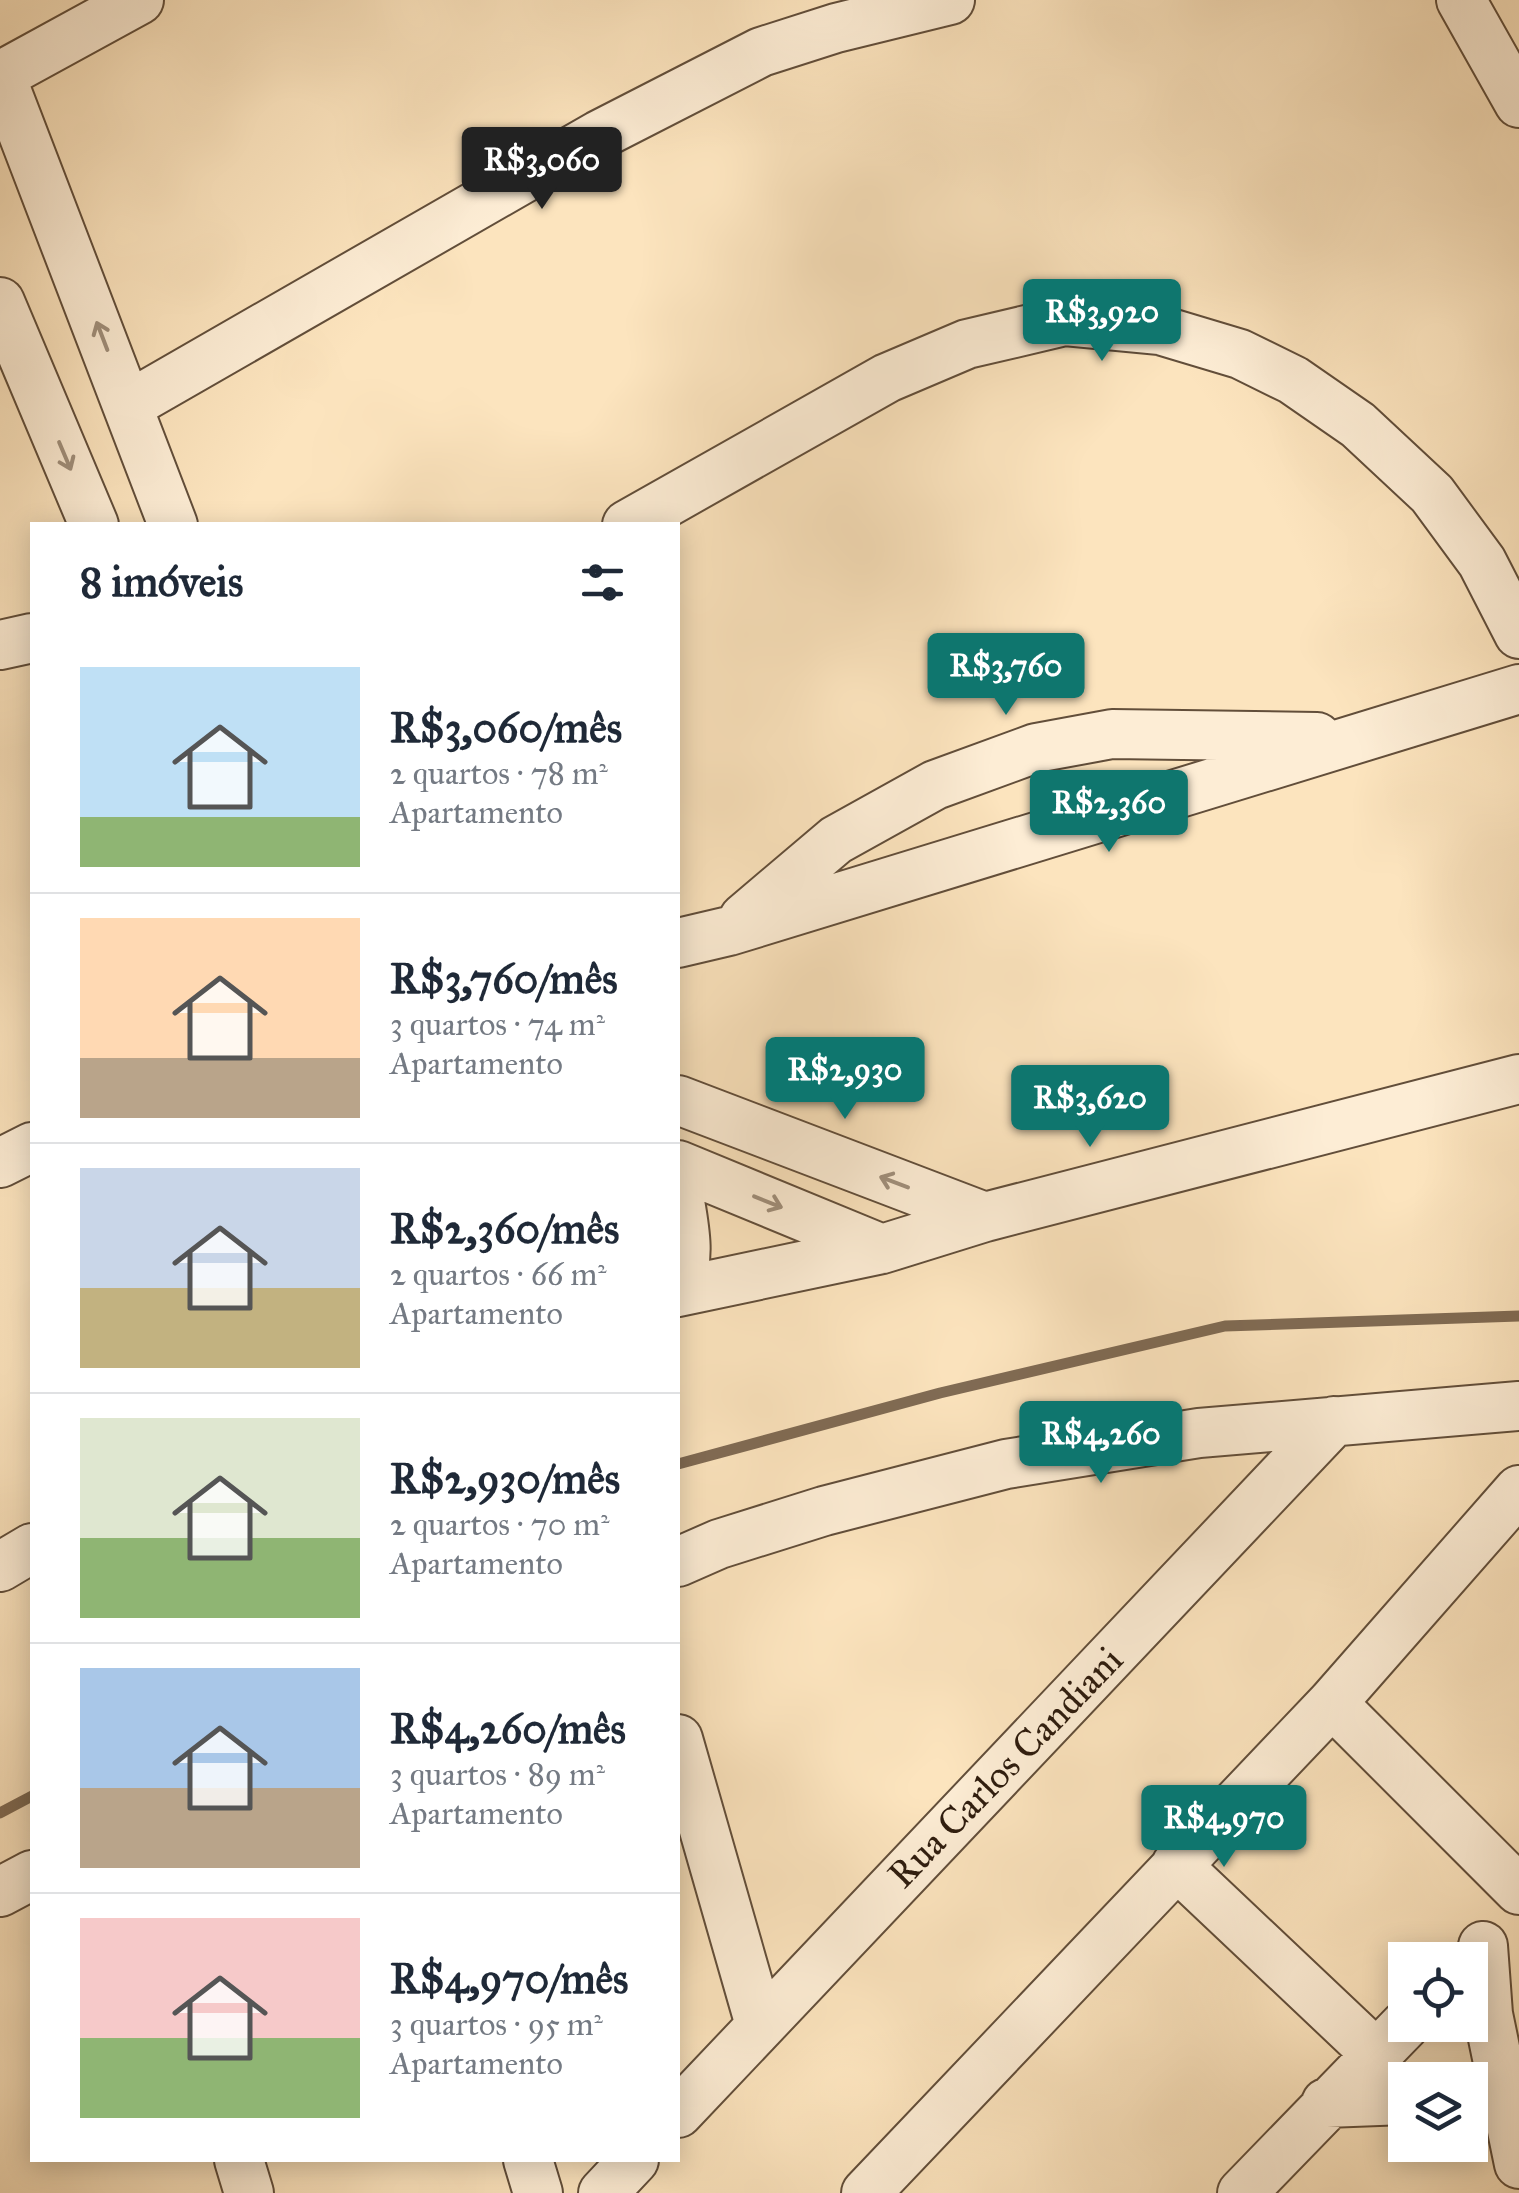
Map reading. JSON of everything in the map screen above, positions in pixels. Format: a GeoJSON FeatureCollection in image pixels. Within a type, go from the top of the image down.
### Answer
{"type":"FeatureCollection","features":[{"type":"Feature","properties":{"kind":"street"},"geometry":{"type":"LineString","coordinates":[[139,0],[0,75],[173,522]]}},
{"type":"Feature","properties":{"kind":"street"},"geometry":{"type":"LineString","coordinates":[[129,404],[599,135],[761,52],[836,28],[950,0]]}},
{"type":"Feature","properties":{"kind":"street"},"geometry":{"type":"LineString","coordinates":[[1461,0],[1519,103]]}},
{"type":"Feature","properties":{"kind":"street"},"geometry":{"type":"LineString","coordinates":[[1,315],[93,522]]}},
{"type":"Feature","properties":{"kind":"street"},"geometry":{"type":"LineString","coordinates":[[632,522],[887,378],[966,344],[1064,322],[1160,330],[1240,354],[1293,380],[1358,425],[1432,494],[1482,562],[1519,634]]}},
{"type":"Feature","properties":{"kind":"street"},"geometry":{"type":"LineString","coordinates":[[0,645],[30,638]]}},
{"type":"Feature","properties":{"kind":"street"},"geometry":{"type":"LineString","coordinates":[[680,942],[729,931],[1519,689]]}},
{"type":"Feature","properties":{"kind":"street"},"geometry":{"type":"LineString","coordinates":[[729,931],[836,840],[935,785],[1036,748],[1112,734],[1360,738]]}},
{"type":"Feature","properties":{"kind":"street"},"geometry":{"type":"LineString","coordinates":[[680,1292],[882,1249],[985,1217],[1519,1079]]}},
{"type":"Feature","properties":{"kind":"street"},"geometry":{"type":"LineString","coordinates":[[680,1101],[985,1217]]}},
{"type":"Feature","properties":{"kind":"street"},"geometry":{"type":"LineString","coordinates":[[0,1164],[30,1148]]}},
{"type":"Feature","properties":{"kind":"street"},"geometry":{"type":"LineString","coordinates":[[680,1166],[882,1249]]}},
{"type":"Feature","properties":{"kind":"street"},"geometry":{"type":"LineString","coordinates":[[680,1203],[684,1228],[684,1272],[680,1279]]}},
{"type":"Feature","properties":{"kind":"street"},"geometry":{"type":"LineString","coordinates":[[680,1561],[719,1544],[824,1511],[1006,1464],[1143,1440],[1519,1406]]}},
{"type":"Feature","properties":{"kind":"street","name":"Rua Carlos Candiani"},"geometry":{"type":"LineString","coordinates":[[680,2111],[1334,1422]]}},
{"type":"Feature","properties":{"kind":"street"},"geometry":{"type":"LineString","coordinates":[[866,2193],[1332,1703],[1519,1490]]}},
{"type":"Feature","properties":{"kind":"street"},"geometry":{"type":"LineString","coordinates":[[0,1567],[30,1549]]}},
{"type":"Feature","properties":{"kind":"street"},"geometry":{"type":"LineString","coordinates":[[1332,1703],[1519,1890]]}},
{"type":"Feature","properties":{"kind":"street"},"geometry":{"type":"LineString","coordinates":[[680,1746],[760,2025]]}},
{"type":"Feature","properties":{"kind":"street"},"geometry":{"type":"LineString","coordinates":[[1176,1865],[1388,2037]]}},
{"type":"Feature","properties":{"kind":"street"},"geometry":{"type":"LineString","coordinates":[[0,1892],[30,1876]]}},
{"type":"Feature","properties":{"kind":"street"},"geometry":{"type":"LineString","coordinates":[[1487,1942],[1519,1909]]}},
{"type":"Feature","properties":{"kind":"street"},"geometry":{"type":"LineString","coordinates":[[1488,2014],[1498,2094],[1519,2164]]}},
{"type":"Feature","properties":{"kind":"street"},"geometry":{"type":"LineString","coordinates":[[1242,2193],[1388,2041]]}},
{"type":"Feature","properties":{"kind":"street"},"geometry":{"type":"LineString","coordinates":[[1326,2103],[1388,2101]]}},
{"type":"Feature","properties":{"kind":"street"},"geometry":{"type":"LineString","coordinates":[[240,2162],[249,2193]]}},
{"type":"Feature","properties":{"kind":"street"},"geometry":{"type":"LineString","coordinates":[[529,2162],[538,2193]]}},
{"type":"Feature","properties":{"kind":"street"},"geometry":{"type":"LineString","coordinates":[[603,2193],[632,2162]]}},
{"type":"Feature","properties":{"kind":"waterway"},"geometry":{"type":"LineString","coordinates":[[680,1463],[940,1393],[1225,1326],[1519,1316]]}},
{"type":"Feature","properties":{"kind":"waterway"},"geometry":{"type":"LineString","coordinates":[[0,1813],[30,1797]]}}]}
